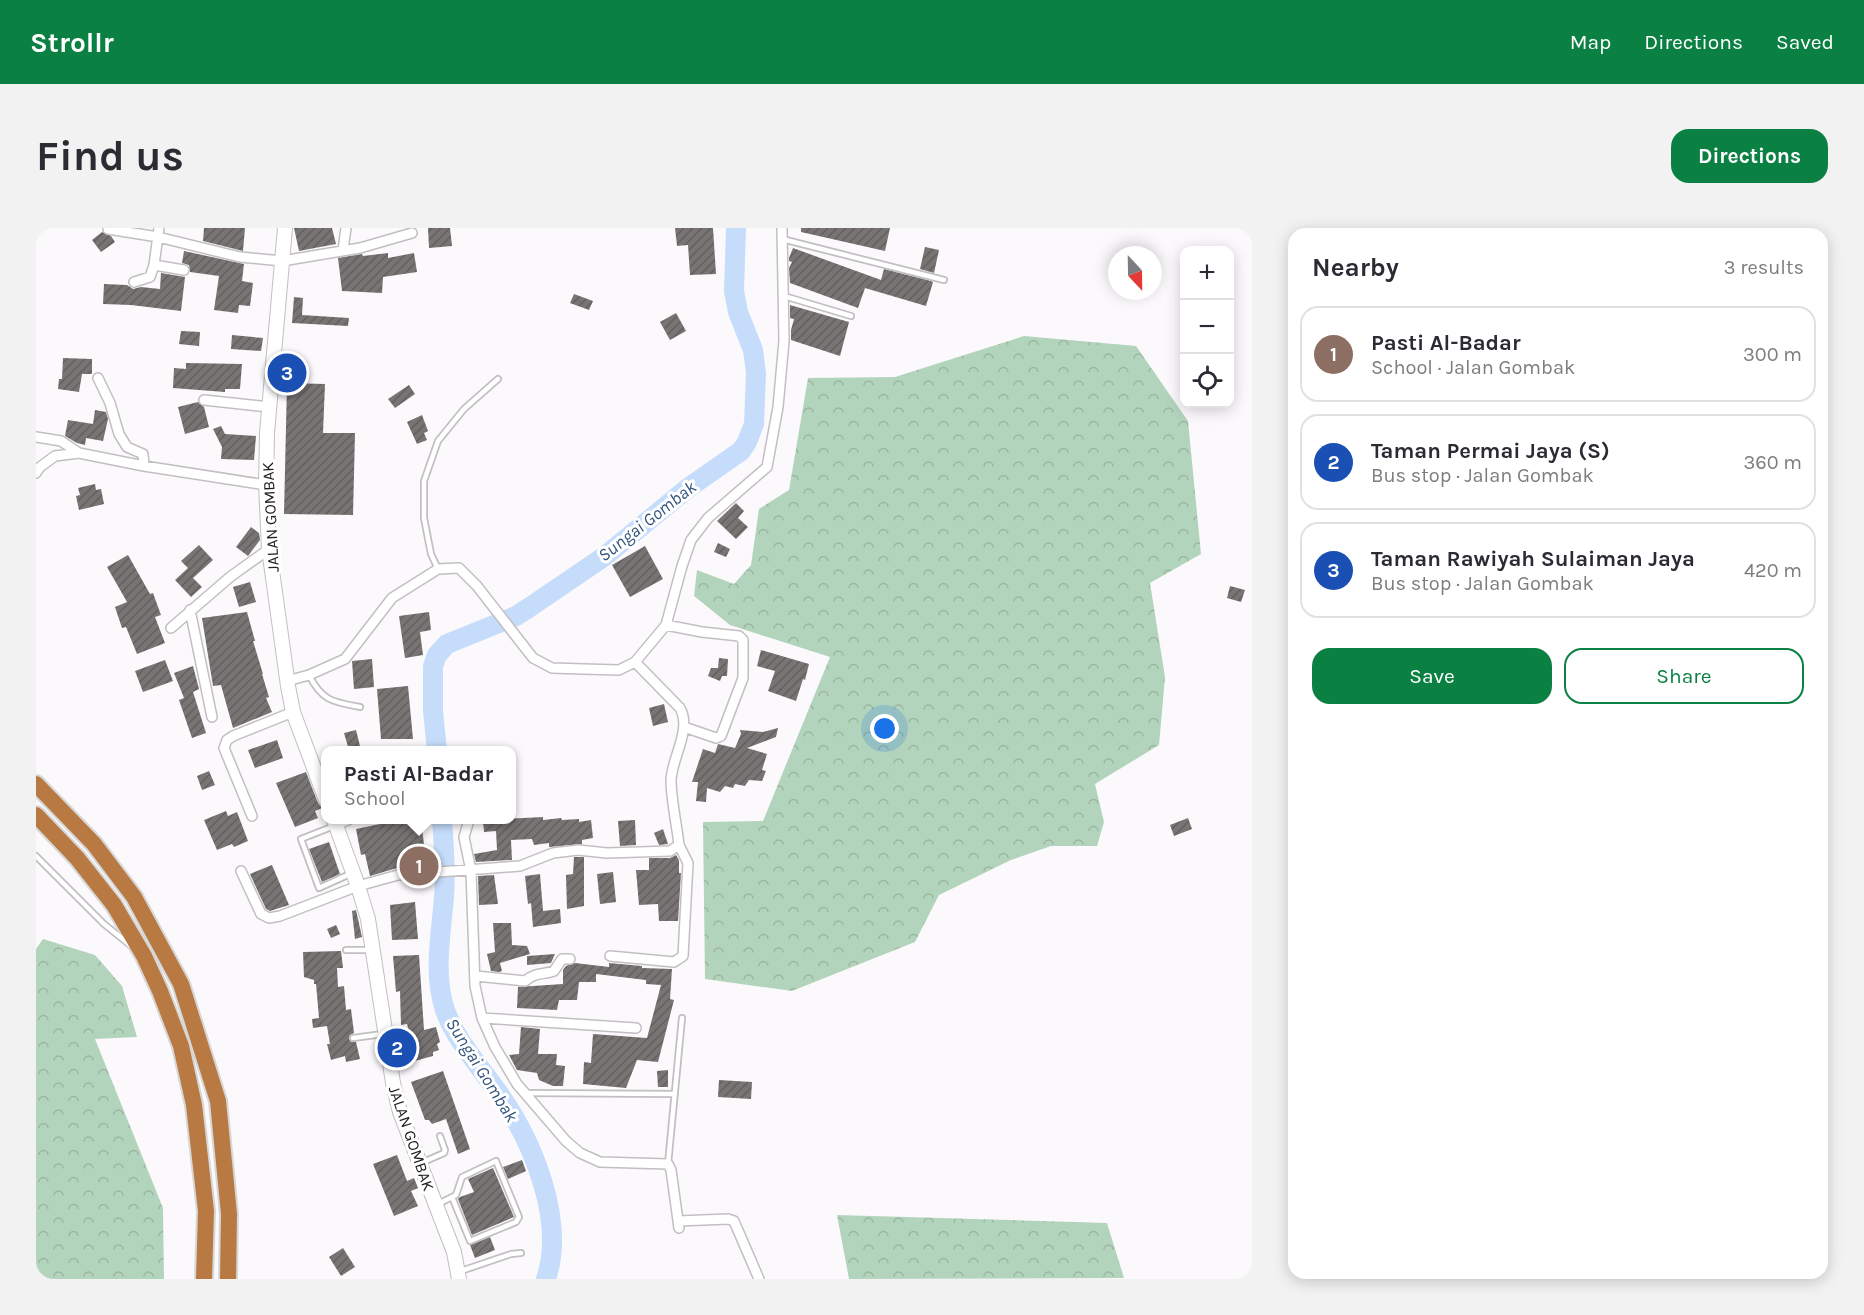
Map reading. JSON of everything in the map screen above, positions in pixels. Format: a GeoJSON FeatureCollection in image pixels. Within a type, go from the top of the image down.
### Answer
{"type":"FeatureCollection","features":[{"type":"Feature","properties":{"kind":"highway"},"geometry":{"type":"LineString","coordinates":[[36,784],[94,844],[134,897],[182,984],[218,1101],[230,1214],[228,1279]]}},
{"type":"Feature","properties":{"kind":"highway"},"geometry":{"type":"LineString","coordinates":[[36,815],[77,858],[114,905],[144,956],[181,1047],[194,1105],[207,1210],[204,1279]]}},
{"type":"Feature","properties":{"kind":"main road","name":"JALAN GOMBAK"},"geometry":{"type":"LineString","coordinates":[[285,228],[269,408],[266,485],[269,549],[293,712],[321,787]]}},
{"type":"Feature","properties":{"kind":"main road","name":"JALAN GOMBAK"},"geometry":{"type":"LineString","coordinates":[[337,824],[368,919],[393,1083],[400,1112],[454,1252],[458,1275]]}},
{"type":"Feature","properties":{"kind":"street"},"geometry":{"type":"LineString","coordinates":[[343,250],[346,228]]}},
{"type":"Feature","properties":{"kind":"street"},"geometry":{"type":"LineString","coordinates":[[287,681],[309,675],[345,659],[392,598],[438,569],[459,568],[477,586],[533,658],[552,668],[619,670],[636,662],[666,625],[682,566],[692,540],[708,519],[767,467],[778,407],[784,341],[782,228]]}},
{"type":"Feature","properties":{"kind":"street"},"geometry":{"type":"LineString","coordinates":[[108,229],[158,232],[240,257],[282,261],[343,250],[412,233]]}},
{"type":"Feature","properties":{"kind":"street"},"geometry":{"type":"LineString","coordinates":[[134,282],[150,277],[154,265],[158,232]]}},
{"type":"Feature","properties":{"kind":"street"},"geometry":{"type":"LineString","coordinates":[[154,265],[183,270]]}},
{"type":"Feature","properties":{"kind":"street"},"geometry":{"type":"LineString","coordinates":[[98,378],[110,403],[119,435],[127,447],[143,454],[144,466]]}},
{"type":"Feature","properties":{"kind":"street"},"geometry":{"type":"LineString","coordinates":[[204,400],[269,408]]}},
{"type":"Feature","properties":{"kind":"street"},"geometry":{"type":"LineString","coordinates":[[36,437],[61,441],[79,453]]}},
{"type":"Feature","properties":{"kind":"street"},"geometry":{"type":"LineString","coordinates":[[36,472],[55,456],[79,453],[144,466],[266,485]]}},
{"type":"Feature","properties":{"kind":"street"},"geometry":{"type":"LineString","coordinates":[[171,628],[230,576],[269,549]]}},
{"type":"Feature","properties":{"kind":"street"},"geometry":{"type":"LineString","coordinates":[[190,610],[212,717]]}},
{"type":"Feature","properties":{"kind":"street"},"geometry":{"type":"LineString","coordinates":[[666,625],[740,636],[743,640],[743,678],[721,736],[716,738],[684,727]]}},
{"type":"Feature","properties":{"kind":"street"},"geometry":{"type":"LineString","coordinates":[[610,956],[674,962],[683,956],[688,863],[679,845],[671,780],[684,727],[684,715],[636,662]]}},
{"type":"Feature","properties":{"kind":"street"},"geometry":{"type":"LineString","coordinates":[[252,816],[224,748],[227,740],[293,712]]}},
{"type":"Feature","properties":{"kind":"street"},"geometry":{"type":"LineString","coordinates":[[468,824],[464,837],[471,871],[476,986],[482,1018],[495,1047],[518,1084],[566,1141],[580,1153],[600,1162],[668,1164],[671,1170],[678,1225],[728,1219],[734,1221],[759,1279]]}},
{"type":"Feature","properties":{"kind":"street"},"geometry":{"type":"LineString","coordinates":[[242,871],[261,914],[269,918],[280,916],[358,886],[398,875],[520,866],[553,854],[578,850],[607,853],[670,851],[679,845]]}},
{"type":"Feature","properties":{"kind":"street"},"geometry":{"type":"LineString","coordinates":[[476,976],[525,981],[532,975],[554,971],[562,959],[570,959]]}},
{"type":"Feature","properties":{"kind":"street"},"geometry":{"type":"LineString","coordinates":[[482,1018],[636,1028]]}},
{"type":"Feature","properties":{"kind":"lane"},"geometry":{"type":"LineString","coordinates":[[782,239],[944,280]]}},
{"type":"Feature","properties":{"kind":"lane"},"geometry":{"type":"LineString","coordinates":[[782,295],[851,316]]}},
{"type":"Feature","properties":{"kind":"lane"},"geometry":{"type":"LineString","coordinates":[[438,569],[431,554],[423,518],[424,481],[438,441],[464,409],[498,379]]}},
{"type":"Feature","properties":{"kind":"lane"},"geometry":{"type":"LineString","coordinates":[[309,675],[316,689],[327,699],[360,707]]}},
{"type":"Feature","properties":{"kind":"lane"},"geometry":{"type":"LineString","coordinates":[[335,824],[301,839],[319,888],[350,874],[337,824]]}},
{"type":"Feature","properties":{"kind":"lane"},"geometry":{"type":"LineString","coordinates":[[36,856],[104,924],[144,956]]}},
{"type":"Feature","properties":{"kind":"lane"},"geometry":{"type":"LineString","coordinates":[[346,950],[373,950]]}},
{"type":"Feature","properties":{"kind":"lane"},"geometry":{"type":"LineString","coordinates":[[668,1164],[682,1018]]}},
{"type":"Feature","properties":{"kind":"lane"},"geometry":{"type":"LineString","coordinates":[[354,1038],[385,1034]]}},
{"type":"Feature","properties":{"kind":"lane"},"geometry":{"type":"LineString","coordinates":[[525,1093],[675,1094]]}},
{"type":"Feature","properties":{"kind":"lane"},"geometry":{"type":"LineString","coordinates":[[419,1163],[444,1153],[440,1136]]}},
{"type":"Feature","properties":{"kind":"lane"},"geometry":{"type":"LineString","coordinates":[[435,1205],[456,1195],[462,1177],[496,1161],[519,1217],[516,1222],[470,1241],[452,1197]]}},
{"type":"Feature","properties":{"kind":"lane"},"geometry":{"type":"LineString","coordinates":[[458,1275],[511,1254],[521,1253]]}},
{"type":"Feature","properties":{"kind":"green space"},"geometry":{"type":"Polygon","coordinates":[[[1024,336],[1136,346],[1188,421],[1201,554],[1150,583],[1165,677],[1159,745],[1095,784],[1104,822],[1097,846],[1051,846],[1011,860],[939,895],[915,942],[792,991],[705,979],[703,822],[763,821],[830,657],[730,625],[694,596],[697,570],[734,584],[751,565],[759,509],[789,490],[808,378],[895,377],[1024,336]]]}},
{"type":"Feature","properties":{"kind":"green space"},"geometry":{"type":"Polygon","coordinates":[[[43,939],[95,955],[122,986],[137,1037],[95,1039],[163,1208],[164,1279],[36,1279],[36,949],[43,939]]]}},
{"type":"Feature","properties":{"kind":"green space"},"geometry":{"type":"Polygon","coordinates":[[[837,1215],[1107,1223],[1124,1278],[849,1279],[837,1215]]]}},
{"type":"Feature","properties":{"kind":"building"},"geometry":{"type":"Polygon","coordinates":[[[204,228],[245,228],[243,251],[203,241],[204,228]]]}},
{"type":"Feature","properties":{"kind":"building"},"geometry":{"type":"Polygon","coordinates":[[[294,228],[332,228],[336,244],[299,251],[294,228]]]}},
{"type":"Feature","properties":{"kind":"building"},"geometry":{"type":"Polygon","coordinates":[[[428,228],[450,228],[452,246],[429,248],[428,228]]]}},
{"type":"Feature","properties":{"kind":"building"},"geometry":{"type":"Polygon","coordinates":[[[675,228],[713,228],[716,274],[690,275],[688,245],[677,246],[675,228]]]}},
{"type":"Feature","properties":{"kind":"building"},"geometry":{"type":"Polygon","coordinates":[[[801,228],[890,228],[885,251],[801,232],[801,228]]]}},
{"type":"Feature","properties":{"kind":"building"},"geometry":{"type":"Polygon","coordinates":[[[102,232],[111,236],[115,242],[101,252],[92,240],[102,232]]]}},
{"type":"Feature","properties":{"kind":"building"},"geometry":{"type":"Polygon","coordinates":[[[925,247],[939,250],[934,273],[920,269],[925,247]]]}},
{"type":"Feature","properties":{"kind":"building"},"geometry":{"type":"Polygon","coordinates":[[[793,248],[881,280],[884,269],[931,281],[933,282],[926,306],[865,288],[858,308],[790,283],[789,268],[792,262],[789,258],[793,248]]]}},
{"type":"Feature","properties":{"kind":"building"},"geometry":{"type":"Polygon","coordinates":[[[184,251],[244,264],[242,281],[253,283],[250,306],[239,305],[238,313],[214,310],[219,276],[190,272],[189,265],[182,263],[184,251]]]}},
{"type":"Feature","properties":{"kind":"building"},"geometry":{"type":"Polygon","coordinates":[[[388,253],[388,258],[414,253],[417,272],[383,277],[382,293],[342,291],[338,258],[388,253]]]}},
{"type":"Feature","properties":{"kind":"building"},"geometry":{"type":"Polygon","coordinates":[[[161,273],[185,277],[181,311],[103,304],[104,284],[127,285],[133,289],[141,287],[160,289],[161,273]]]}},
{"type":"Feature","properties":{"kind":"building"},"geometry":{"type":"Polygon","coordinates":[[[574,294],[593,301],[589,310],[570,303],[574,294]]]}},
{"type":"Feature","properties":{"kind":"building"},"geometry":{"type":"Polygon","coordinates":[[[294,297],[303,298],[302,315],[349,318],[348,326],[292,323],[294,297]]]}},
{"type":"Feature","properties":{"kind":"building"},"geometry":{"type":"Polygon","coordinates":[[[790,305],[849,322],[840,356],[791,340],[794,319],[790,318],[790,305]]]}},
{"type":"Feature","properties":{"kind":"building"},"geometry":{"type":"Polygon","coordinates":[[[676,313],[686,331],[670,340],[660,322],[676,313]]]}},
{"type":"Feature","properties":{"kind":"building"},"geometry":{"type":"Polygon","coordinates":[[[181,331],[200,332],[199,346],[179,344],[181,331]]]}},
{"type":"Feature","properties":{"kind":"building"},"geometry":{"type":"Polygon","coordinates":[[[232,335],[263,338],[261,351],[231,349],[232,335]]]}},
{"type":"Feature","properties":{"kind":"building"},"geometry":{"type":"Polygon","coordinates":[[[63,358],[92,359],[92,374],[82,374],[79,392],[58,389],[59,379],[62,379],[63,358]]]}},
{"type":"Feature","properties":{"kind":"building"},"geometry":{"type":"Polygon","coordinates":[[[186,363],[242,364],[240,389],[225,389],[225,392],[173,388],[174,368],[186,369],[186,363]]]}},
{"type":"Feature","properties":{"kind":"building"},"geometry":{"type":"Polygon","coordinates":[[[287,383],[325,384],[323,433],[355,433],[353,515],[284,514],[287,383]]]}},
{"type":"Feature","properties":{"kind":"building"},"geometry":{"type":"Polygon","coordinates":[[[409,385],[415,394],[395,408],[388,399],[409,385]]]}},
{"type":"Feature","properties":{"kind":"building"},"geometry":{"type":"Polygon","coordinates":[[[198,402],[204,407],[209,427],[185,434],[178,407],[198,402]]]}},
{"type":"Feature","properties":{"kind":"building"},"geometry":{"type":"Polygon","coordinates":[[[95,410],[106,412],[108,419],[103,441],[86,438],[85,445],[65,436],[68,420],[93,424],[95,410]]]}},
{"type":"Feature","properties":{"kind":"building"},"geometry":{"type":"Polygon","coordinates":[[[422,415],[428,431],[424,433],[427,440],[417,444],[407,422],[422,415]]]}},
{"type":"Feature","properties":{"kind":"building"},"geometry":{"type":"Polygon","coordinates":[[[221,426],[225,434],[256,436],[254,460],[221,459],[222,447],[213,429],[221,426]]]}},
{"type":"Feature","properties":{"kind":"building"},"geometry":{"type":"Polygon","coordinates":[[[95,484],[96,490],[101,489],[104,504],[79,510],[76,496],[80,495],[78,488],[95,484]]]}},
{"type":"Feature","properties":{"kind":"building"},"geometry":{"type":"Polygon","coordinates":[[[736,503],[744,511],[738,518],[748,527],[736,539],[717,521],[736,503]]]}},
{"type":"Feature","properties":{"kind":"building"},"geometry":{"type":"Polygon","coordinates":[[[251,527],[259,533],[260,540],[248,556],[236,547],[251,527]]]}},
{"type":"Feature","properties":{"kind":"building"},"geometry":{"type":"Polygon","coordinates":[[[718,543],[730,549],[726,557],[714,552],[718,543]]]}},
{"type":"Feature","properties":{"kind":"building"},"geometry":{"type":"Polygon","coordinates":[[[199,545],[213,560],[193,578],[202,587],[191,597],[175,580],[188,568],[181,561],[199,545]]]}},
{"type":"Feature","properties":{"kind":"building"},"geometry":{"type":"Polygon","coordinates":[[[645,546],[663,579],[630,597],[612,565],[645,546]]]}},
{"type":"Feature","properties":{"kind":"building"},"geometry":{"type":"Polygon","coordinates":[[[128,555],[150,594],[153,593],[161,615],[155,617],[165,643],[137,654],[126,627],[122,628],[115,607],[127,602],[107,567],[128,555]]]}},
{"type":"Feature","properties":{"kind":"building"},"geometry":{"type":"Polygon","coordinates":[[[250,582],[256,602],[239,607],[233,587],[250,582]]]}},
{"type":"Feature","properties":{"kind":"building"},"geometry":{"type":"Polygon","coordinates":[[[1230,586],[1245,590],[1241,602],[1227,598],[1230,586]]]}},
{"type":"Feature","properties":{"kind":"building"},"geometry":{"type":"Polygon","coordinates":[[[247,612],[269,697],[266,698],[272,712],[233,728],[221,685],[213,686],[202,618],[247,612]]]}},
{"type":"Feature","properties":{"kind":"building"},"geometry":{"type":"Polygon","coordinates":[[[429,612],[431,630],[420,632],[423,655],[405,658],[399,616],[429,612]]]}},
{"type":"Feature","properties":{"kind":"building"},"geometry":{"type":"Polygon","coordinates":[[[761,650],[809,664],[796,701],[768,691],[775,671],[757,666],[761,650]]]}},
{"type":"Feature","properties":{"kind":"building"},"geometry":{"type":"Polygon","coordinates":[[[719,658],[728,659],[727,676],[722,676],[720,681],[708,676],[711,668],[718,668],[719,658]]]}},
{"type":"Feature","properties":{"kind":"building"},"geometry":{"type":"Polygon","coordinates":[[[372,659],[374,687],[354,689],[352,661],[372,659]]]}},
{"type":"Feature","properties":{"kind":"building"},"geometry":{"type":"Polygon","coordinates":[[[165,660],[173,681],[143,692],[135,671],[165,660]]]}},
{"type":"Feature","properties":{"kind":"building"},"geometry":{"type":"Polygon","coordinates":[[[193,666],[199,689],[193,692],[206,733],[192,738],[179,700],[184,698],[174,673],[193,666]]]}},
{"type":"Feature","properties":{"kind":"building"},"geometry":{"type":"Polygon","coordinates":[[[408,686],[413,739],[381,739],[377,689],[408,686]]]}},
{"type":"Feature","properties":{"kind":"building"},"geometry":{"type":"Polygon","coordinates":[[[664,704],[668,722],[653,726],[649,708],[664,704]]]}},
{"type":"Feature","properties":{"kind":"building"},"geometry":{"type":"Polygon","coordinates":[[[778,728],[776,737],[747,748],[767,754],[762,770],[766,771],[762,781],[749,780],[745,786],[735,784],[733,788],[725,786],[720,792],[707,788],[706,802],[696,801],[698,782],[692,782],[703,749],[715,753],[718,744],[735,748],[741,734],[740,730],[763,732],[778,728]]]}},
{"type":"Feature","properties":{"kind":"building"},"geometry":{"type":"Polygon","coordinates":[[[356,730],[360,746],[348,746],[344,733],[356,730]]]}},
{"type":"Feature","properties":{"kind":"building"},"geometry":{"type":"Polygon","coordinates":[[[277,740],[283,758],[255,768],[248,750],[277,740]]]}},
{"type":"Feature","properties":{"kind":"building"},"geometry":{"type":"Polygon","coordinates":[[[209,771],[215,785],[202,790],[197,776],[209,771]]]}},
{"type":"Feature","properties":{"kind":"building"},"geometry":{"type":"Polygon","coordinates":[[[306,772],[321,807],[315,811],[318,818],[295,827],[276,783],[306,772]]]}},
{"type":"Feature","properties":{"kind":"building"},"geometry":{"type":"Polygon","coordinates":[[[226,811],[228,816],[237,812],[248,841],[234,847],[232,844],[217,850],[204,820],[226,811]]]}},
{"type":"Feature","properties":{"kind":"building"},"geometry":{"type":"Polygon","coordinates":[[[516,818],[579,819],[579,822],[591,820],[593,838],[582,840],[582,844],[549,847],[549,843],[534,845],[532,839],[511,840],[512,860],[476,862],[474,854],[497,850],[496,831],[484,832],[483,824],[516,824],[516,818]]]}},
{"type":"Feature","properties":{"kind":"building"},"geometry":{"type":"Polygon","coordinates":[[[1188,818],[1192,829],[1174,836],[1170,825],[1188,818]]]}},
{"type":"Feature","properties":{"kind":"building"},"geometry":{"type":"Polygon","coordinates":[[[635,820],[636,845],[620,846],[618,821],[635,820]]]}},
{"type":"Feature","properties":{"kind":"building"},"geometry":{"type":"Polygon","coordinates":[[[380,824],[422,824],[425,853],[428,852],[430,866],[397,868],[370,876],[365,854],[361,855],[356,829],[380,824]]]}},
{"type":"Feature","properties":{"kind":"building"},"geometry":{"type":"Polygon","coordinates":[[[663,829],[668,844],[659,845],[654,833],[663,829]]]}},
{"type":"Feature","properties":{"kind":"building"},"geometry":{"type":"Polygon","coordinates":[[[329,842],[340,874],[322,882],[309,849],[329,842]]]}},
{"type":"Feature","properties":{"kind":"building"},"geometry":{"type":"Polygon","coordinates":[[[676,855],[679,860],[679,873],[681,873],[678,921],[659,921],[658,904],[639,905],[636,870],[649,870],[649,858],[670,858],[676,855]]]}},
{"type":"Feature","properties":{"kind":"building"},"geometry":{"type":"Polygon","coordinates":[[[574,857],[584,857],[584,906],[567,909],[566,875],[573,874],[574,857]]]}},
{"type":"Feature","properties":{"kind":"building"},"geometry":{"type":"Polygon","coordinates":[[[272,865],[289,905],[270,911],[266,909],[250,874],[272,865]]]}},
{"type":"Feature","properties":{"kind":"building"},"geometry":{"type":"Polygon","coordinates":[[[613,872],[616,902],[600,904],[597,874],[613,872]]]}},
{"type":"Feature","properties":{"kind":"building"},"geometry":{"type":"Polygon","coordinates":[[[540,874],[543,911],[560,909],[561,923],[533,927],[525,876],[540,874]]]}},
{"type":"Feature","properties":{"kind":"building"},"geometry":{"type":"Polygon","coordinates":[[[494,875],[498,904],[479,905],[478,876],[494,875]]]}},
{"type":"Feature","properties":{"kind":"building"},"geometry":{"type":"Polygon","coordinates":[[[415,902],[418,939],[392,940],[390,905],[415,902]]]}},
{"type":"Feature","properties":{"kind":"building"},"geometry":{"type":"Polygon","coordinates":[[[356,910],[362,937],[355,939],[352,911],[356,910]]]}},
{"type":"Feature","properties":{"kind":"building"},"geometry":{"type":"Polygon","coordinates":[[[493,923],[511,923],[512,945],[527,946],[530,954],[500,963],[502,971],[499,972],[491,971],[487,954],[495,952],[493,923]]]}},
{"type":"Feature","properties":{"kind":"building"},"geometry":{"type":"Polygon","coordinates":[[[336,925],[340,934],[331,938],[327,929],[336,925]]]}},
{"type":"Feature","properties":{"kind":"building"},"geometry":{"type":"Polygon","coordinates":[[[341,951],[343,968],[337,968],[338,987],[344,986],[346,1010],[351,1009],[354,1033],[349,1039],[351,1042],[356,1042],[360,1059],[346,1062],[345,1056],[331,1060],[327,1044],[330,1044],[327,1026],[313,1028],[312,1019],[319,1018],[316,984],[314,980],[304,977],[303,952],[341,951]]]}},
{"type":"Feature","properties":{"kind":"building"},"geometry":{"type":"Polygon","coordinates":[[[555,954],[551,963],[527,965],[527,956],[555,954]]]}},
{"type":"Feature","properties":{"kind":"building"},"geometry":{"type":"Polygon","coordinates":[[[419,955],[424,1030],[436,1027],[440,1042],[437,1044],[439,1050],[433,1052],[433,1056],[411,1062],[405,1042],[411,1040],[407,1024],[401,1025],[400,991],[396,992],[393,956],[419,955]]]}},
{"type":"Feature","properties":{"kind":"building"},"geometry":{"type":"Polygon","coordinates":[[[575,963],[609,967],[609,963],[642,966],[642,968],[672,969],[670,999],[674,1000],[658,1062],[637,1060],[626,1088],[583,1084],[584,1062],[591,1063],[593,1034],[647,1038],[661,985],[646,984],[646,980],[596,974],[596,982],[579,982],[577,1000],[559,1000],[557,1010],[517,1008],[518,987],[563,984],[563,970],[566,966],[575,963]]]}},
{"type":"Feature","properties":{"kind":"building"},"geometry":{"type":"Polygon","coordinates":[[[521,1027],[540,1029],[538,1054],[557,1054],[556,1065],[565,1066],[563,1086],[553,1086],[539,1080],[537,1073],[517,1070],[509,1055],[519,1054],[521,1027]]]}},
{"type":"Feature","properties":{"kind":"building"},"geometry":{"type":"Polygon","coordinates":[[[668,1070],[668,1087],[658,1087],[657,1071],[668,1070]]]}},
{"type":"Feature","properties":{"kind":"building"},"geometry":{"type":"Polygon","coordinates":[[[443,1071],[470,1149],[458,1154],[446,1119],[432,1124],[429,1120],[425,1120],[411,1082],[443,1071]]]}},
{"type":"Feature","properties":{"kind":"building"},"geometry":{"type":"Polygon","coordinates":[[[719,1080],[752,1082],[751,1099],[718,1097],[719,1080]]]}},
{"type":"Feature","properties":{"kind":"building"},"geometry":{"type":"Polygon","coordinates":[[[397,1155],[407,1181],[414,1178],[418,1188],[411,1191],[418,1206],[394,1216],[373,1164],[397,1155]]]}},
{"type":"Feature","properties":{"kind":"building"},"geometry":{"type":"Polygon","coordinates":[[[522,1160],[526,1171],[508,1179],[503,1167],[522,1160]]]}},
{"type":"Feature","properties":{"kind":"building"},"geometry":{"type":"Polygon","coordinates":[[[493,1168],[514,1217],[472,1235],[458,1199],[474,1192],[468,1179],[493,1168]]]}},
{"type":"Feature","properties":{"kind":"building"},"geometry":{"type":"Polygon","coordinates":[[[490,1237],[495,1250],[475,1258],[470,1245],[490,1237]]]}},
{"type":"Feature","properties":{"kind":"building"},"geometry":{"type":"Polygon","coordinates":[[[343,1248],[355,1267],[341,1276],[329,1257],[343,1248]]]}},
{"type":"Feature","properties":{"kind":"waterway","name":"Sungai Gombak"},"geometry":{"type":"LineString","coordinates":[[437,746],[433,711],[433,666],[437,655],[447,644],[516,616],[530,607],[605,556],[688,488],[741,451],[747,442],[754,424],[756,373],[753,350],[738,312],[734,291],[736,228]]}},
{"type":"Feature","properties":{"kind":"waterway","name":"Sungai Gombak"},"geometry":{"type":"LineString","coordinates":[[442,824],[445,878],[439,954],[441,996],[455,1032],[510,1110],[533,1156],[549,1206],[552,1231],[551,1256],[546,1279]]}},
{"type":"Feature","properties":{"kind":"place","name":"Taman Rawiyah Sulaiman Jaya"},"geometry":{"type":"Point","coordinates":[287,373]}},
{"type":"Feature","properties":{"kind":"place","name":"Pasti Al-Badar"},"geometry":{"type":"Point","coordinates":[419,866]}},
{"type":"Feature","properties":{"kind":"place","name":"Taman Permai Jaya (S)"},"geometry":{"type":"Point","coordinates":[397,1048]}}]}
